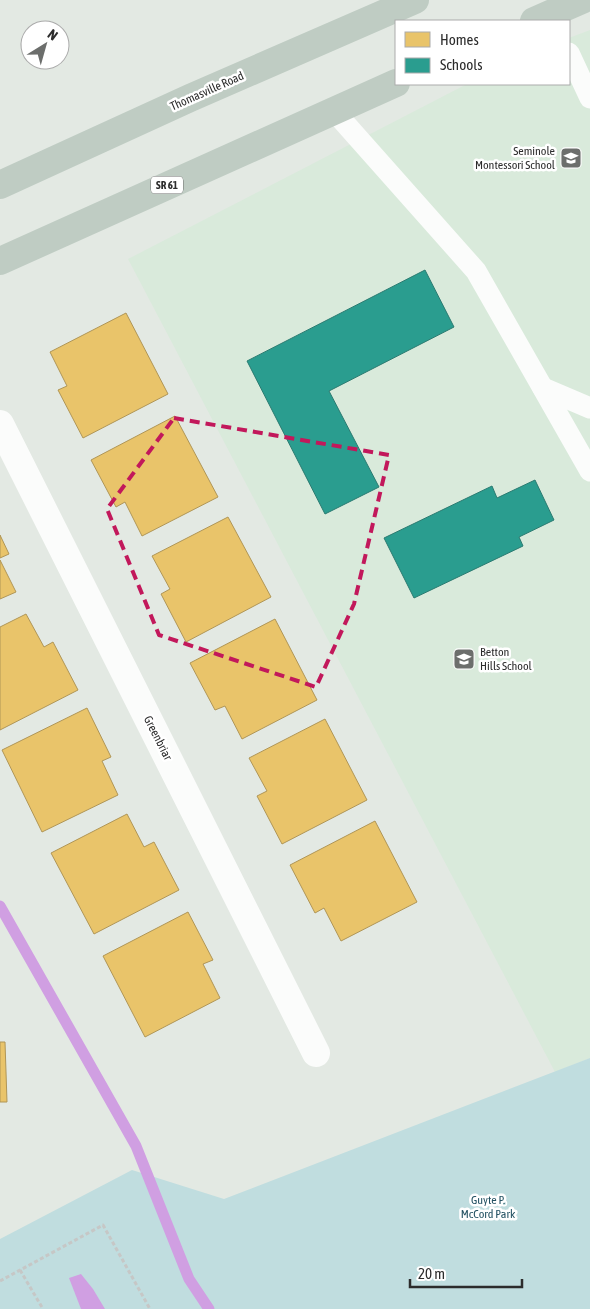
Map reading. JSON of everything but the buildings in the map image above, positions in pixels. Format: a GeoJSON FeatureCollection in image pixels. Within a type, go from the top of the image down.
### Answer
{"type":"FeatureCollection","features":[{"type":"Feature","properties":{"kind":"main road","name":"Thomasville Road"},"geometry":{"type":"LineString","coordinates":[[0,185],[190,98],[415,0]]}},
{"type":"Feature","properties":{"kind":"main road"},"geometry":{"type":"LineString","coordinates":[[545,14],[582,0]]}},
{"type":"Feature","properties":{"kind":"main road","name":"SR 61"},"geometry":{"type":"LineString","coordinates":[[0,261],[395,83]]}},
{"type":"Feature","properties":{"kind":"street","name":"Greenbriar"},"geometry":{"type":"LineString","coordinates":[[0,424],[316,1054]]}},
{"type":"Feature","properties":{"kind":"lane"},"geometry":{"type":"LineString","coordinates":[[570,55],[590,98]]}},
{"type":"Feature","properties":{"kind":"lane"},"geometry":{"type":"LineString","coordinates":[[334,111],[476,271],[590,471]]}},
{"type":"Feature","properties":{"kind":"lane"},"geometry":{"type":"LineString","coordinates":[[543,388],[590,408]]}},
{"type":"Feature","properties":{"kind":"path"},"geometry":{"type":"LineString","coordinates":[[0,1281],[103,1225],[150,1309]]}},
{"type":"Feature","properties":{"kind":"path"},"geometry":{"type":"LineString","coordinates":[[20,1270],[43,1309]]}},
{"type":"Feature","properties":{"kind":"highlighted area"},"geometry":{"type":"Polygon","coordinates":[[[174,418],[389,455],[354,604],[316,687],[159,635],[107,509],[174,418]]]}},
{"type":"Feature","properties":{"kind":"shaded area","name":"Betton Hills School"},"geometry":{"type":"Polygon","coordinates":[[[590,30],[590,1058],[555,1072],[128,259],[465,85],[570,85],[570,38],[590,30]]]}},
{"type":"Feature","properties":{"kind":"shaded area"},"geometry":{"type":"Polygon","coordinates":[[[81,1274],[105,1309],[81,1309],[69,1278],[81,1274]]]}},
{"type":"Feature","properties":{"kind":"green space","name":"Guyte P. McCord Park"},"geometry":{"type":"Polygon","coordinates":[[[590,1058],[590,1309],[0,1309],[0,1239],[132,1170],[224,1199],[590,1058]]]}},
{"type":"Feature","properties":{"kind":"waterway"},"geometry":{"type":"LineString","coordinates":[[0,906],[136,1146],[189,1279],[209,1309]]}},
{"type":"Feature","properties":{"kind":"place","name":"Seminole Montessori School"},"geometry":{"type":"Point","coordinates":[571,158]}},
{"type":"Feature","properties":{"kind":"place","name":"Betton Hills School"},"geometry":{"type":"Point","coordinates":[464,659]}}]}
